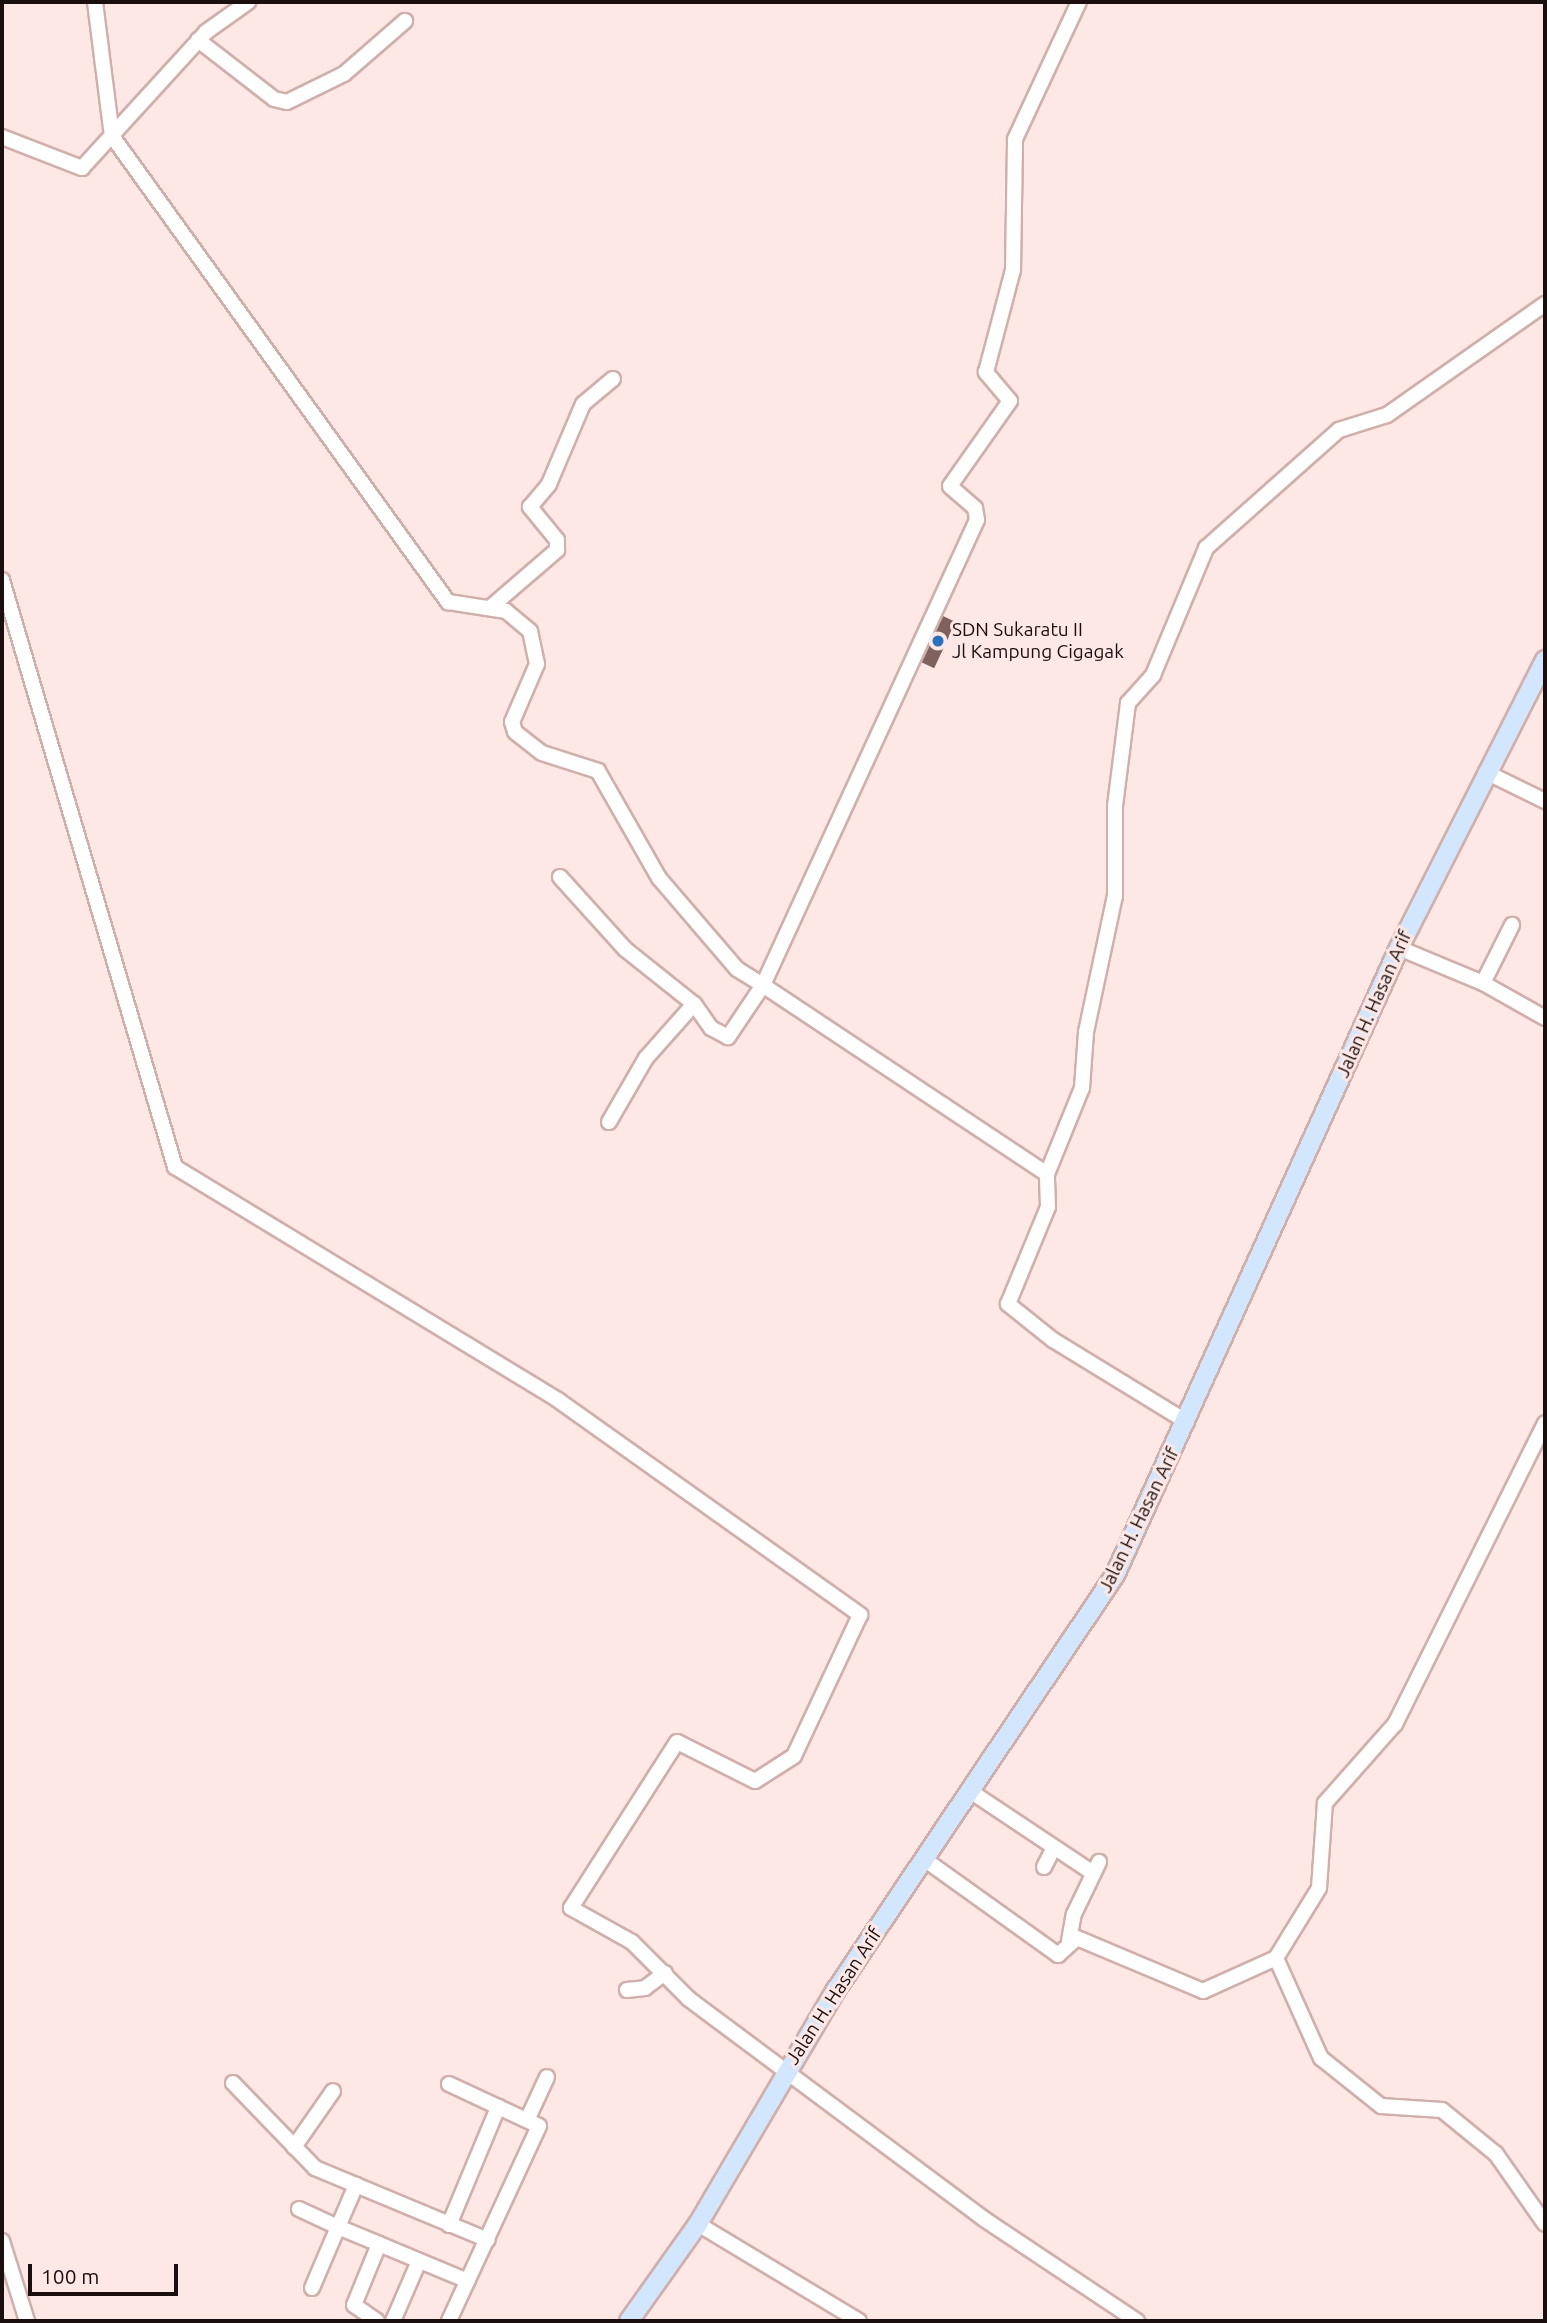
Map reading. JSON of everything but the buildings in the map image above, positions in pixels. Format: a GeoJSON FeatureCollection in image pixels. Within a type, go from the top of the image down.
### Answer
{"type":"FeatureCollection","features":[{"type":"Feature","properties":{"kind":"main road","name":"Jalan H. Hasan Arif"},"geometry":{"type":"LineString","coordinates":[[629,2321],[698,2224],[772,2093],[924,1859],[973,1793],[1115,1575],[1187,1422],[1399,948],[1545,660]]}},
{"type":"Feature","properties":{"kind":"street"},"geometry":{"type":"LineString","coordinates":[[95,2],[112,136],[448,602],[492,606],[522,622],[538,646],[533,680],[512,722],[515,732],[542,754],[598,771],[659,878],[737,969],[1046,1174]]}},
{"type":"Feature","properties":{"kind":"street"},"geometry":{"type":"LineString","coordinates":[[2,137],[78,170],[198,40],[248,2]]}},
{"type":"Feature","properties":{"kind":"street"},"geometry":{"type":"LineString","coordinates":[[560,877],[625,949],[694,1004],[710,1028],[728,1037],[763,985],[977,520],[975,508],[950,486],[1010,401],[986,372],[1006,315],[1013,270],[1015,139],[1080,2]]}},
{"type":"Feature","properties":{"kind":"street"},"geometry":{"type":"LineString","coordinates":[[198,40],[274,99],[287,102],[344,74],[405,21]]}},
{"type":"Feature","properties":{"kind":"street"},"geometry":{"type":"LineString","coordinates":[[1187,1422],[1009,1308],[1011,1290],[1048,1207],[1046,1174],[1082,1088],[1086,1032],[1115,895],[1115,806],[1128,703],[1153,675],[1206,548],[1339,430],[1387,415],[1545,304]]}},
{"type":"Feature","properties":{"kind":"street"},"geometry":{"type":"LineString","coordinates":[[492,606],[557,550],[557,540],[530,507],[549,484],[583,404],[613,379]]}},
{"type":"Feature","properties":{"kind":"street"},"geometry":{"type":"LineString","coordinates":[[2,580],[175,1167],[558,1400],[860,1615],[794,1756],[755,1781],[677,1742],[571,1908],[632,1942],[666,1973],[681,1993],[984,2219],[1137,2321]]}},
{"type":"Feature","properties":{"kind":"street"},"geometry":{"type":"LineString","coordinates":[[1486,772],[1545,800]]}},
{"type":"Feature","properties":{"kind":"street"},"geometry":{"type":"LineString","coordinates":[[1483,983],[1513,925]]}},
{"type":"Feature","properties":{"kind":"street"},"geometry":{"type":"LineString","coordinates":[[1399,948],[1483,983],[1545,1018]]}},
{"type":"Feature","properties":{"kind":"street"},"geometry":{"type":"LineString","coordinates":[[609,1122],[646,1059],[694,1004]]}},
{"type":"Feature","properties":{"kind":"street"},"geometry":{"type":"LineString","coordinates":[[1069,1941],[1077,1938],[1201,1990],[1276,1958],[1319,1888],[1325,1803],[1395,1724],[1545,1423]]}},
{"type":"Feature","properties":{"kind":"street"},"geometry":{"type":"LineString","coordinates":[[924,1859],[1058,1955],[1069,1941],[1074,1914],[1096,1867],[1054,1847],[973,1793]]}},
{"type":"Feature","properties":{"kind":"street"},"geometry":{"type":"LineString","coordinates":[[1044,1867],[1054,1847]]}},
{"type":"Feature","properties":{"kind":"street"},"geometry":{"type":"LineString","coordinates":[[1276,1958],[1321,2058],[1381,2106],[1442,2110],[1496,2154],[1545,2224]]}},
{"type":"Feature","properties":{"kind":"street"},"geometry":{"type":"LineString","coordinates":[[626,1990],[645,1988],[666,1973]]}},
{"type":"Feature","properties":{"kind":"street"},"geometry":{"type":"LineString","coordinates":[[528,2118],[547,2077]]}},
{"type":"Feature","properties":{"kind":"street"},"geometry":{"type":"LineString","coordinates":[[233,2082],[316,2168],[488,2239]]}},
{"type":"Feature","properties":{"kind":"street"},"geometry":{"type":"LineString","coordinates":[[449,2084],[528,2118],[538,2129],[449,2321]]}},
{"type":"Feature","properties":{"kind":"street"},"geometry":{"type":"LineString","coordinates":[[294,2147],[333,2091]]}},
{"type":"Feature","properties":{"kind":"street"},"geometry":{"type":"LineString","coordinates":[[449,2225],[498,2107]]}},
{"type":"Feature","properties":{"kind":"street"},"geometry":{"type":"LineString","coordinates":[[312,2288],[356,2186]]}},
{"type":"Feature","properties":{"kind":"street"},"geometry":{"type":"LineString","coordinates":[[299,2208],[468,2281]]}},
{"type":"Feature","properties":{"kind":"street"},"geometry":{"type":"LineString","coordinates":[[698,2224],[859,2321]]}},
{"type":"Feature","properties":{"kind":"street"},"geometry":{"type":"LineString","coordinates":[[2,2241],[27,2321]]}},
{"type":"Feature","properties":{"kind":"street"},"geometry":{"type":"LineString","coordinates":[[377,2321],[354,2305],[379,2244]]}},
{"type":"Feature","properties":{"kind":"street"},"geometry":{"type":"LineString","coordinates":[[393,2321],[419,2261]]}},
{"type":"Feature","properties":{"kind":"place","name":"SDN Sukaratu II Jl Kampung Cigagak"},"geometry":{"type":"Point","coordinates":[938,641]}}]}
